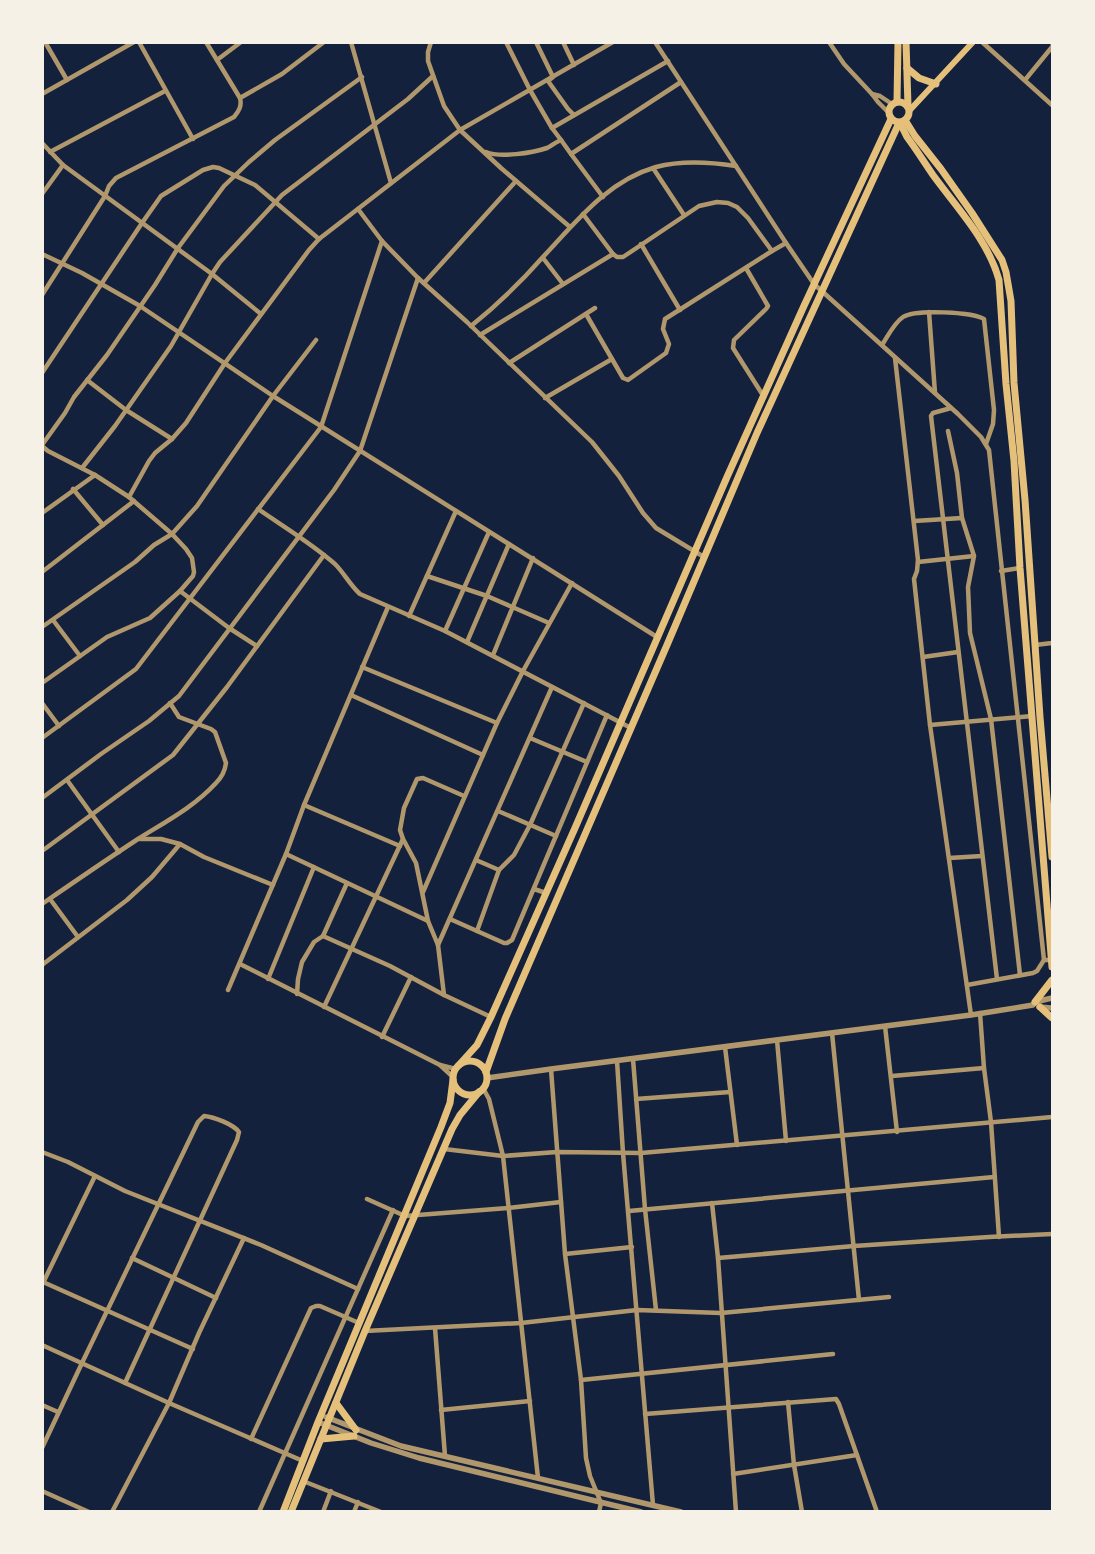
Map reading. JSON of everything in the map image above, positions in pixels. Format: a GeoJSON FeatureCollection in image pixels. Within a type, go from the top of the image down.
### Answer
{"type":"FeatureCollection","features":[{"type":"Feature","properties":{"kind":"main road"},"geometry":{"type":"LineString","coordinates":[[283,1512],[450,1104],[453,1078],[458,1067],[477,1045],[491,1017],[695,550],[895,103],[898,42]]}},
{"type":"Feature","properties":{"kind":"main road"},"geometry":{"type":"LineString","coordinates":[[906,42],[908,109]]}},
{"type":"Feature","properties":{"kind":"main road"},"geometry":{"type":"LineString","coordinates":[[292,1512],[365,1331],[452,1129],[460,1115],[481,1090],[504,1019],[757,433],[822,291],[908,109],[936,84],[973,42]]}},
{"type":"Feature","properties":{"kind":"main road"},"geometry":{"type":"LineString","coordinates":[[907,68],[919,78],[936,84]]}},
{"type":"Feature","properties":{"kind":"main road"},"geometry":{"type":"LineString","coordinates":[[895,103],[905,103],[908,109]]}},
{"type":"Feature","properties":{"kind":"main road"},"geometry":{"type":"LineString","coordinates":[[889,115],[902,122],[907,137],[959,201],[1002,260],[1008,283],[1012,315],[1014,383],[1025,500],[1040,717],[1051,823],[1052,857]]}},
{"type":"Feature","properties":{"kind":"main road"},"geometry":{"type":"LineString","coordinates":[[959,201],[995,265],[999,280],[1052,967]]}},
{"type":"Feature","properties":{"kind":"main road"},"geometry":{"type":"LineString","coordinates":[[1052,980],[1036,1004],[1052,1018]]}},
{"type":"Feature","properties":{"kind":"main road"},"geometry":{"type":"LineString","coordinates":[[458,1067],[466,1062],[478,1063],[486,1075]]}},
{"type":"Feature","properties":{"kind":"main road"},"geometry":{"type":"LineString","coordinates":[[453,1078],[455,1085],[463,1094],[468,1095],[481,1090]]}},
{"type":"Feature","properties":{"kind":"main road"},"geometry":{"type":"LineString","coordinates":[[321,1439],[355,1433],[336,1403]]}},
{"type":"Feature","properties":{"kind":"street"},"geometry":{"type":"LineString","coordinates":[[45,42],[67,80]]}},
{"type":"Feature","properties":{"kind":"street"},"geometry":{"type":"LineString","coordinates":[[42,94],[134,42]]}},
{"type":"Feature","properties":{"kind":"street"},"geometry":{"type":"LineString","coordinates":[[139,42],[193,139]]}},
{"type":"Feature","properties":{"kind":"street"},"geometry":{"type":"LineString","coordinates":[[42,295],[104,196],[108,186],[116,178],[234,117],[240,108],[240,98],[206,42]]}},
{"type":"Feature","properties":{"kind":"street"},"geometry":{"type":"LineString","coordinates":[[217,60],[241,42]]}},
{"type":"Feature","properties":{"kind":"street"},"geometry":{"type":"LineString","coordinates":[[240,98],[282,74],[324,42]]}},
{"type":"Feature","properties":{"kind":"street"},"geometry":{"type":"LineString","coordinates":[[351,42],[391,182]]}},
{"type":"Feature","properties":{"kind":"street"},"geometry":{"type":"LineString","coordinates":[[431,42],[428,61],[437,89],[444,106],[460,130],[570,227]]}},
{"type":"Feature","properties":{"kind":"street"},"geometry":{"type":"LineString","coordinates":[[506,42],[552,128],[603,197]]}},
{"type":"Feature","properties":{"kind":"street"},"geometry":{"type":"LineString","coordinates":[[536,42],[553,77]]}},
{"type":"Feature","properties":{"kind":"street"},"geometry":{"type":"LineString","coordinates":[[563,42],[574,65]]}},
{"type":"Feature","properties":{"kind":"street"},"geometry":{"type":"LineString","coordinates":[[130,497],[149,461],[155,453],[172,439],[197,407],[225,363],[319,239],[460,130],[613,42]]}},
{"type":"Feature","properties":{"kind":"street"},"geometry":{"type":"LineString","coordinates":[[655,42],[814,284],[951,408],[986,444],[989,450],[1044,960],[1037,971],[967,985]]}},
{"type":"Feature","properties":{"kind":"street"},"geometry":{"type":"LineString","coordinates":[[829,42],[844,64],[889,115]]}},
{"type":"Feature","properties":{"kind":"street"},"geometry":{"type":"LineString","coordinates":[[982,42],[1052,105]]}},
{"type":"Feature","properties":{"kind":"street"},"geometry":{"type":"LineString","coordinates":[[1025,80],[1052,44]]}},
{"type":"Feature","properties":{"kind":"street"},"geometry":{"type":"LineString","coordinates":[[552,128],[668,61]]}},
{"type":"Feature","properties":{"kind":"street"},"geometry":{"type":"LineString","coordinates":[[82,468],[171,346],[212,274],[235,245],[275,202],[408,99],[434,76]]}},
{"type":"Feature","properties":{"kind":"street"},"geometry":{"type":"LineString","coordinates":[[42,683],[107,637],[150,618],[180,591],[193,576],[194,567],[192,558],[172,534],[130,497],[42,446],[74,397],[107,355],[156,285],[178,248],[224,186],[275,140],[362,77]]}},
{"type":"Feature","properties":{"kind":"street"},"geometry":{"type":"LineString","coordinates":[[553,77],[548,81],[574,115]]}},
{"type":"Feature","properties":{"kind":"street"},"geometry":{"type":"LineString","coordinates":[[571,154],[681,82]]}},
{"type":"Feature","properties":{"kind":"street"},"geometry":{"type":"LineString","coordinates":[[50,152],[165,90]]}},
{"type":"Feature","properties":{"kind":"street"},"geometry":{"type":"LineString","coordinates":[[872,94],[895,103]]}},
{"type":"Feature","properties":{"kind":"street"},"geometry":{"type":"LineString","coordinates":[[483,151],[501,155],[530,152],[548,148],[560,140]]}},
{"type":"Feature","properties":{"kind":"street"},"geometry":{"type":"LineString","coordinates":[[42,143],[63,165],[178,248],[261,314]]}},
{"type":"Feature","properties":{"kind":"street"},"geometry":{"type":"LineString","coordinates":[[471,326],[491,310],[543,258],[591,205],[623,182],[653,168],[666,165],[698,162],[736,166]]}},
{"type":"Feature","properties":{"kind":"street"},"geometry":{"type":"LineString","coordinates":[[42,194],[63,165]]}},
{"type":"Feature","properties":{"kind":"street"},"geometry":{"type":"LineString","coordinates":[[42,373],[161,196],[203,170],[213,167],[255,184],[319,239]]}},
{"type":"Feature","properties":{"kind":"street"},"geometry":{"type":"LineString","coordinates":[[653,168],[684,216]]}},
{"type":"Feature","properties":{"kind":"street"},"geometry":{"type":"LineString","coordinates":[[424,283],[516,181]]}},
{"type":"Feature","properties":{"kind":"street"},"geometry":{"type":"LineString","coordinates":[[583,214],[613,254],[617,257],[623,257],[684,216],[707,203],[728,203],[737,207],[748,218],[772,251]]}},
{"type":"Feature","properties":{"kind":"street"},"geometry":{"type":"LineString","coordinates":[[358,209],[382,241],[418,278],[577,427],[606,458],[643,513],[656,528],[704,557]]}},
{"type":"Feature","properties":{"kind":"street"},"geometry":{"type":"LineString","coordinates":[[42,738],[136,669],[321,427],[382,241]]}},
{"type":"Feature","properties":{"kind":"street"},"geometry":{"type":"LineString","coordinates":[[586,314],[626,381],[666,353],[669,344],[663,324],[665,319],[786,243]]}},
{"type":"Feature","properties":{"kind":"street"},"geometry":{"type":"LineString","coordinates":[[641,244],[680,310]]}},
{"type":"Feature","properties":{"kind":"street"},"geometry":{"type":"LineString","coordinates":[[42,254],[102,284],[140,306],[321,427],[657,637]]}},
{"type":"Feature","properties":{"kind":"street"},"geometry":{"type":"LineString","coordinates":[[480,335],[613,254]]}},
{"type":"Feature","properties":{"kind":"street"},"geometry":{"type":"LineString","coordinates":[[543,258],[563,284]]}},
{"type":"Feature","properties":{"kind":"street"},"geometry":{"type":"LineString","coordinates":[[746,268],[768,306],[734,340],[733,348],[764,397]]}},
{"type":"Feature","properties":{"kind":"street"},"geometry":{"type":"LineString","coordinates":[[42,798],[101,754],[150,721],[179,696],[298,537],[360,451],[418,278]]}},
{"type":"Feature","properties":{"kind":"street"},"geometry":{"type":"LineString","coordinates":[[509,363],[595,308]]}},
{"type":"Feature","properties":{"kind":"street"},"geometry":{"type":"LineString","coordinates":[[882,345],[899,320],[908,314],[929,312],[960,313],[979,316],[986,322],[994,410],[993,424],[986,444]]}},
{"type":"Feature","properties":{"kind":"street"},"geometry":{"type":"LineString","coordinates":[[929,312],[935,393]]}},
{"type":"Feature","properties":{"kind":"street"},"geometry":{"type":"LineString","coordinates":[[42,627],[135,562],[154,545],[172,534],[197,506],[273,396],[316,340]]}},
{"type":"Feature","properties":{"kind":"street"},"geometry":{"type":"LineString","coordinates":[[895,357],[918,562],[914,579],[922,657],[971,1015]]}},
{"type":"Feature","properties":{"kind":"street"},"geometry":{"type":"LineString","coordinates":[[545,398],[612,359]]}},
{"type":"Feature","properties":{"kind":"street"},"geometry":{"type":"LineString","coordinates":[[87,380],[126,410],[172,439]]}},
{"type":"Feature","properties":{"kind":"street"},"geometry":{"type":"LineString","coordinates":[[951,408],[933,413],[931,416],[997,979]]}},
{"type":"Feature","properties":{"kind":"street"},"geometry":{"type":"LineString","coordinates":[[948,430],[957,473],[962,518],[974,556],[968,587],[970,634],[991,719],[1020,975]]}},
{"type":"Feature","properties":{"kind":"street"},"geometry":{"type":"LineString","coordinates":[[42,454],[48,451]]}},
{"type":"Feature","properties":{"kind":"street"},"geometry":{"type":"LineString","coordinates":[[42,513],[95,475]]}},
{"type":"Feature","properties":{"kind":"street"},"geometry":{"type":"LineString","coordinates":[[73,489],[103,525]]}},
{"type":"Feature","properties":{"kind":"street"},"geometry":{"type":"LineString","coordinates":[[42,572],[134,501]]}},
{"type":"Feature","properties":{"kind":"street"},"geometry":{"type":"LineString","coordinates":[[258,509],[324,555],[360,594],[445,631],[631,728]]}},
{"type":"Feature","properties":{"kind":"street"},"geometry":{"type":"LineString","coordinates":[[409,616],[456,511]]}},
{"type":"Feature","properties":{"kind":"street"},"geometry":{"type":"LineString","coordinates":[[914,521],[962,518]]}},
{"type":"Feature","properties":{"kind":"street"},"geometry":{"type":"LineString","coordinates":[[445,631],[489,532]]}},
{"type":"Feature","properties":{"kind":"street"},"geometry":{"type":"LineString","coordinates":[[467,642],[509,544]]}},
{"type":"Feature","properties":{"kind":"street"},"geometry":{"type":"LineString","coordinates":[[42,851],[165,762],[198,724],[324,555]]}},
{"type":"Feature","properties":{"kind":"street"},"geometry":{"type":"LineString","coordinates":[[918,562],[974,556]]}},
{"type":"Feature","properties":{"kind":"street"},"geometry":{"type":"LineString","coordinates":[[493,655],[533,558]]}},
{"type":"Feature","properties":{"kind":"street"},"geometry":{"type":"LineString","coordinates":[[1001,571],[1020,568]]}},
{"type":"Feature","properties":{"kind":"street"},"geometry":{"type":"LineString","coordinates":[[426,576],[487,596],[549,623]]}},
{"type":"Feature","properties":{"kind":"street"},"geometry":{"type":"LineString","coordinates":[[423,892],[497,723],[523,671],[572,583]]}},
{"type":"Feature","properties":{"kind":"street"},"geometry":{"type":"LineString","coordinates":[[180,591],[229,628],[257,646]]}},
{"type":"Feature","properties":{"kind":"street"},"geometry":{"type":"LineString","coordinates":[[228,990],[388,607]]}},
{"type":"Feature","properties":{"kind":"street"},"geometry":{"type":"LineString","coordinates":[[53,620],[80,656]]}},
{"type":"Feature","properties":{"kind":"street"},"geometry":{"type":"LineString","coordinates":[[1035,645],[1052,643]]}},
{"type":"Feature","properties":{"kind":"street"},"geometry":{"type":"LineString","coordinates":[[922,657],[958,652]]}},
{"type":"Feature","properties":{"kind":"street"},"geometry":{"type":"LineString","coordinates":[[362,668],[497,723]]}},
{"type":"Feature","properties":{"kind":"street"},"geometry":{"type":"LineString","coordinates":[[438,945],[552,687]]}},
{"type":"Feature","properties":{"kind":"street"},"geometry":{"type":"LineString","coordinates":[[350,696],[482,755]]}},
{"type":"Feature","properties":{"kind":"street"},"geometry":{"type":"LineString","coordinates":[[42,703],[59,726]]}},
{"type":"Feature","properties":{"kind":"street"},"geometry":{"type":"LineString","coordinates":[[477,931],[499,870],[514,855],[530,825],[584,703]]}},
{"type":"Feature","properties":{"kind":"street"},"geometry":{"type":"LineString","coordinates":[[42,904],[186,810],[216,784],[221,777],[226,768],[226,763],[215,732],[179,717],[170,704]]}},
{"type":"Feature","properties":{"kind":"street"},"geometry":{"type":"LineString","coordinates":[[450,918],[504,943],[510,942],[607,715]]}},
{"type":"Feature","properties":{"kind":"street"},"geometry":{"type":"LineString","coordinates":[[930,725],[1032,716]]}},
{"type":"Feature","properties":{"kind":"street"},"geometry":{"type":"LineString","coordinates":[[530,738],[587,762]]}},
{"type":"Feature","properties":{"kind":"street"},"geometry":{"type":"LineString","coordinates":[[444,995],[438,945],[428,920],[416,864],[400,830],[401,819],[417,779],[423,778],[464,796]]}},
{"type":"Feature","properties":{"kind":"street"},"geometry":{"type":"LineString","coordinates":[[67,780],[119,852]]}},
{"type":"Feature","properties":{"kind":"street"},"geometry":{"type":"LineString","coordinates":[[304,805],[400,846]]}},
{"type":"Feature","properties":{"kind":"street"},"geometry":{"type":"LineString","coordinates":[[498,811],[556,836]]}},
{"type":"Feature","properties":{"kind":"street"},"geometry":{"type":"LineString","coordinates":[[140,839],[161,839],[180,844],[204,857],[273,885]]}},
{"type":"Feature","properties":{"kind":"street"},"geometry":{"type":"LineString","coordinates":[[324,1007],[403,839]]}},
{"type":"Feature","properties":{"kind":"street"},"geometry":{"type":"LineString","coordinates":[[42,965],[127,900],[152,877],[180,844]]}},
{"type":"Feature","properties":{"kind":"street"},"geometry":{"type":"LineString","coordinates":[[286,854],[428,920]]}},
{"type":"Feature","properties":{"kind":"street"},"geometry":{"type":"LineString","coordinates":[[949,858],[982,856]]}},
{"type":"Feature","properties":{"kind":"street"},"geometry":{"type":"LineString","coordinates":[[476,860],[499,870]]}},
{"type":"Feature","properties":{"kind":"street"},"geometry":{"type":"LineString","coordinates":[[268,979],[314,867]]}},
{"type":"Feature","properties":{"kind":"street"},"geometry":{"type":"LineString","coordinates":[[297,994],[302,962],[314,942],[323,936],[347,883]]}},
{"type":"Feature","properties":{"kind":"street"},"geometry":{"type":"LineString","coordinates":[[534,888],[546,893]]}},
{"type":"Feature","properties":{"kind":"street"},"geometry":{"type":"LineString","coordinates":[[50,899],[78,937]]}},
{"type":"Feature","properties":{"kind":"street"},"geometry":{"type":"LineString","coordinates":[[323,936],[352,948],[491,1017]]}},
{"type":"Feature","properties":{"kind":"street"},"geometry":{"type":"LineString","coordinates":[[1044,960],[1052,960]]}},
{"type":"Feature","properties":{"kind":"street"},"geometry":{"type":"LineString","coordinates":[[240,964],[440,1065],[453,1078]]}},
{"type":"Feature","properties":{"kind":"street"},"geometry":{"type":"LineString","coordinates":[[382,1037],[411,977]]}},
{"type":"Feature","properties":{"kind":"street"},"geometry":{"type":"LineString","coordinates":[[486,1075],[617,1061],[971,1015],[1036,1004],[1052,998]]}},
{"type":"Feature","properties":{"kind":"street"},"geometry":{"type":"LineString","coordinates":[[1036,1004],[1052,1008]]}},
{"type":"Feature","properties":{"kind":"street"},"geometry":{"type":"LineString","coordinates":[[980,1013],[984,1068],[991,1122],[999,1237]]}},
{"type":"Feature","properties":{"kind":"street"},"geometry":{"type":"LineString","coordinates":[[885,1026],[897,1132]]}},
{"type":"Feature","properties":{"kind":"street"},"geometry":{"type":"LineString","coordinates":[[832,1033],[859,1300]]}},
{"type":"Feature","properties":{"kind":"street"},"geometry":{"type":"LineString","coordinates":[[777,1040],[786,1141]]}},
{"type":"Feature","properties":{"kind":"street"},"geometry":{"type":"LineString","coordinates":[[725,1047],[737,1145]]}},
{"type":"Feature","properties":{"kind":"street"},"geometry":{"type":"LineString","coordinates":[[633,1059],[645,1209],[656,1310]]}},
{"type":"Feature","properties":{"kind":"street"},"geometry":{"type":"LineString","coordinates":[[617,1061],[653,1505]]}},
{"type":"Feature","properties":{"kind":"street"},"geometry":{"type":"LineString","coordinates":[[440,1065],[458,1067]]}},
{"type":"Feature","properties":{"kind":"street"},"geometry":{"type":"LineString","coordinates":[[551,1068],[565,1254],[581,1380],[586,1458],[590,1476],[602,1503],[599,1512]]}},
{"type":"Feature","properties":{"kind":"street"},"geometry":{"type":"LineString","coordinates":[[892,1076],[984,1068]]}},
{"type":"Feature","properties":{"kind":"street"},"geometry":{"type":"LineString","coordinates":[[481,1090],[489,1099],[503,1156],[538,1478]]}},
{"type":"Feature","properties":{"kind":"street"},"geometry":{"type":"LineString","coordinates":[[636,1099],[730,1092]]}},
{"type":"Feature","properties":{"kind":"street"},"geometry":{"type":"LineString","coordinates":[[42,1448],[198,1122],[204,1116],[210,1117],[236,1128],[239,1135],[125,1383]]}},
{"type":"Feature","properties":{"kind":"street"},"geometry":{"type":"LineString","coordinates":[[444,1149],[503,1156],[557,1152],[641,1153],[1052,1117]]}},
{"type":"Feature","properties":{"kind":"street"},"geometry":{"type":"LineString","coordinates":[[42,1152],[68,1162],[125,1191],[244,1238],[358,1289]]}},
{"type":"Feature","properties":{"kind":"street"},"geometry":{"type":"LineString","coordinates":[[94,1176],[43,1282],[193,1349]]}},
{"type":"Feature","properties":{"kind":"street"},"geometry":{"type":"LineString","coordinates":[[629,1211],[994,1177]]}},
{"type":"Feature","properties":{"kind":"street"},"geometry":{"type":"LineString","coordinates":[[367,1199],[405,1216],[561,1202]]}},
{"type":"Feature","properties":{"kind":"street"},"geometry":{"type":"LineString","coordinates":[[712,1203],[718,1258],[736,1512]]}},
{"type":"Feature","properties":{"kind":"street"},"geometry":{"type":"LineString","coordinates":[[259,1512],[393,1210]]}},
{"type":"Feature","properties":{"kind":"street"},"geometry":{"type":"LineString","coordinates":[[718,1258],[854,1246],[1052,1234]]}},
{"type":"Feature","properties":{"kind":"street"},"geometry":{"type":"LineString","coordinates":[[112,1512],[169,1403],[244,1238]]}},
{"type":"Feature","properties":{"kind":"street"},"geometry":{"type":"LineString","coordinates":[[565,1254],[632,1247]]}},
{"type":"Feature","properties":{"kind":"street"},"geometry":{"type":"LineString","coordinates":[[132,1258],[216,1298]]}},
{"type":"Feature","properties":{"kind":"street"},"geometry":{"type":"LineString","coordinates":[[365,1331],[521,1323],[637,1310],[721,1313],[889,1297]]}},
{"type":"Feature","properties":{"kind":"street"},"geometry":{"type":"LineString","coordinates":[[251,1439],[311,1308],[318,1305],[359,1323]]}},
{"type":"Feature","properties":{"kind":"street"},"geometry":{"type":"LineString","coordinates":[[435,1328],[445,1456]]}},
{"type":"Feature","properties":{"kind":"street"},"geometry":{"type":"LineString","coordinates":[[42,1345],[303,1461]]}},
{"type":"Feature","properties":{"kind":"street"},"geometry":{"type":"LineString","coordinates":[[581,1380],[833,1354]]}},
{"type":"Feature","properties":{"kind":"street"},"geometry":{"type":"LineString","coordinates":[[646,1414],[836,1399],[877,1512]]}},
{"type":"Feature","properties":{"kind":"street"},"geometry":{"type":"LineString","coordinates":[[441,1410],[530,1401]]}},
{"type":"Feature","properties":{"kind":"street"},"geometry":{"type":"LineString","coordinates":[[788,1402],[794,1464],[802,1512]]}},
{"type":"Feature","properties":{"kind":"street"},"geometry":{"type":"LineString","coordinates":[[42,1405],[58,1412]]}},
{"type":"Feature","properties":{"kind":"street"},"geometry":{"type":"LineString","coordinates":[[320,1418],[395,1452],[641,1512]]}},
{"type":"Feature","properties":{"kind":"street"},"geometry":{"type":"LineString","coordinates":[[355,1433],[401,1446],[681,1512]]}},
{"type":"Feature","properties":{"kind":"street"},"geometry":{"type":"LineString","coordinates":[[733,1474],[857,1455]]}},
{"type":"Feature","properties":{"kind":"street"},"geometry":{"type":"LineString","coordinates":[[303,1481],[381,1512]]}},
{"type":"Feature","properties":{"kind":"street"},"geometry":{"type":"LineString","coordinates":[[42,1491],[89,1512]]}},
{"type":"Feature","properties":{"kind":"street"},"geometry":{"type":"LineString","coordinates":[[323,1512],[332,1491]]}},
{"type":"Feature","properties":{"kind":"street"},"geometry":{"type":"LineString","coordinates":[[354,1512],[358,1502]]}}]}
